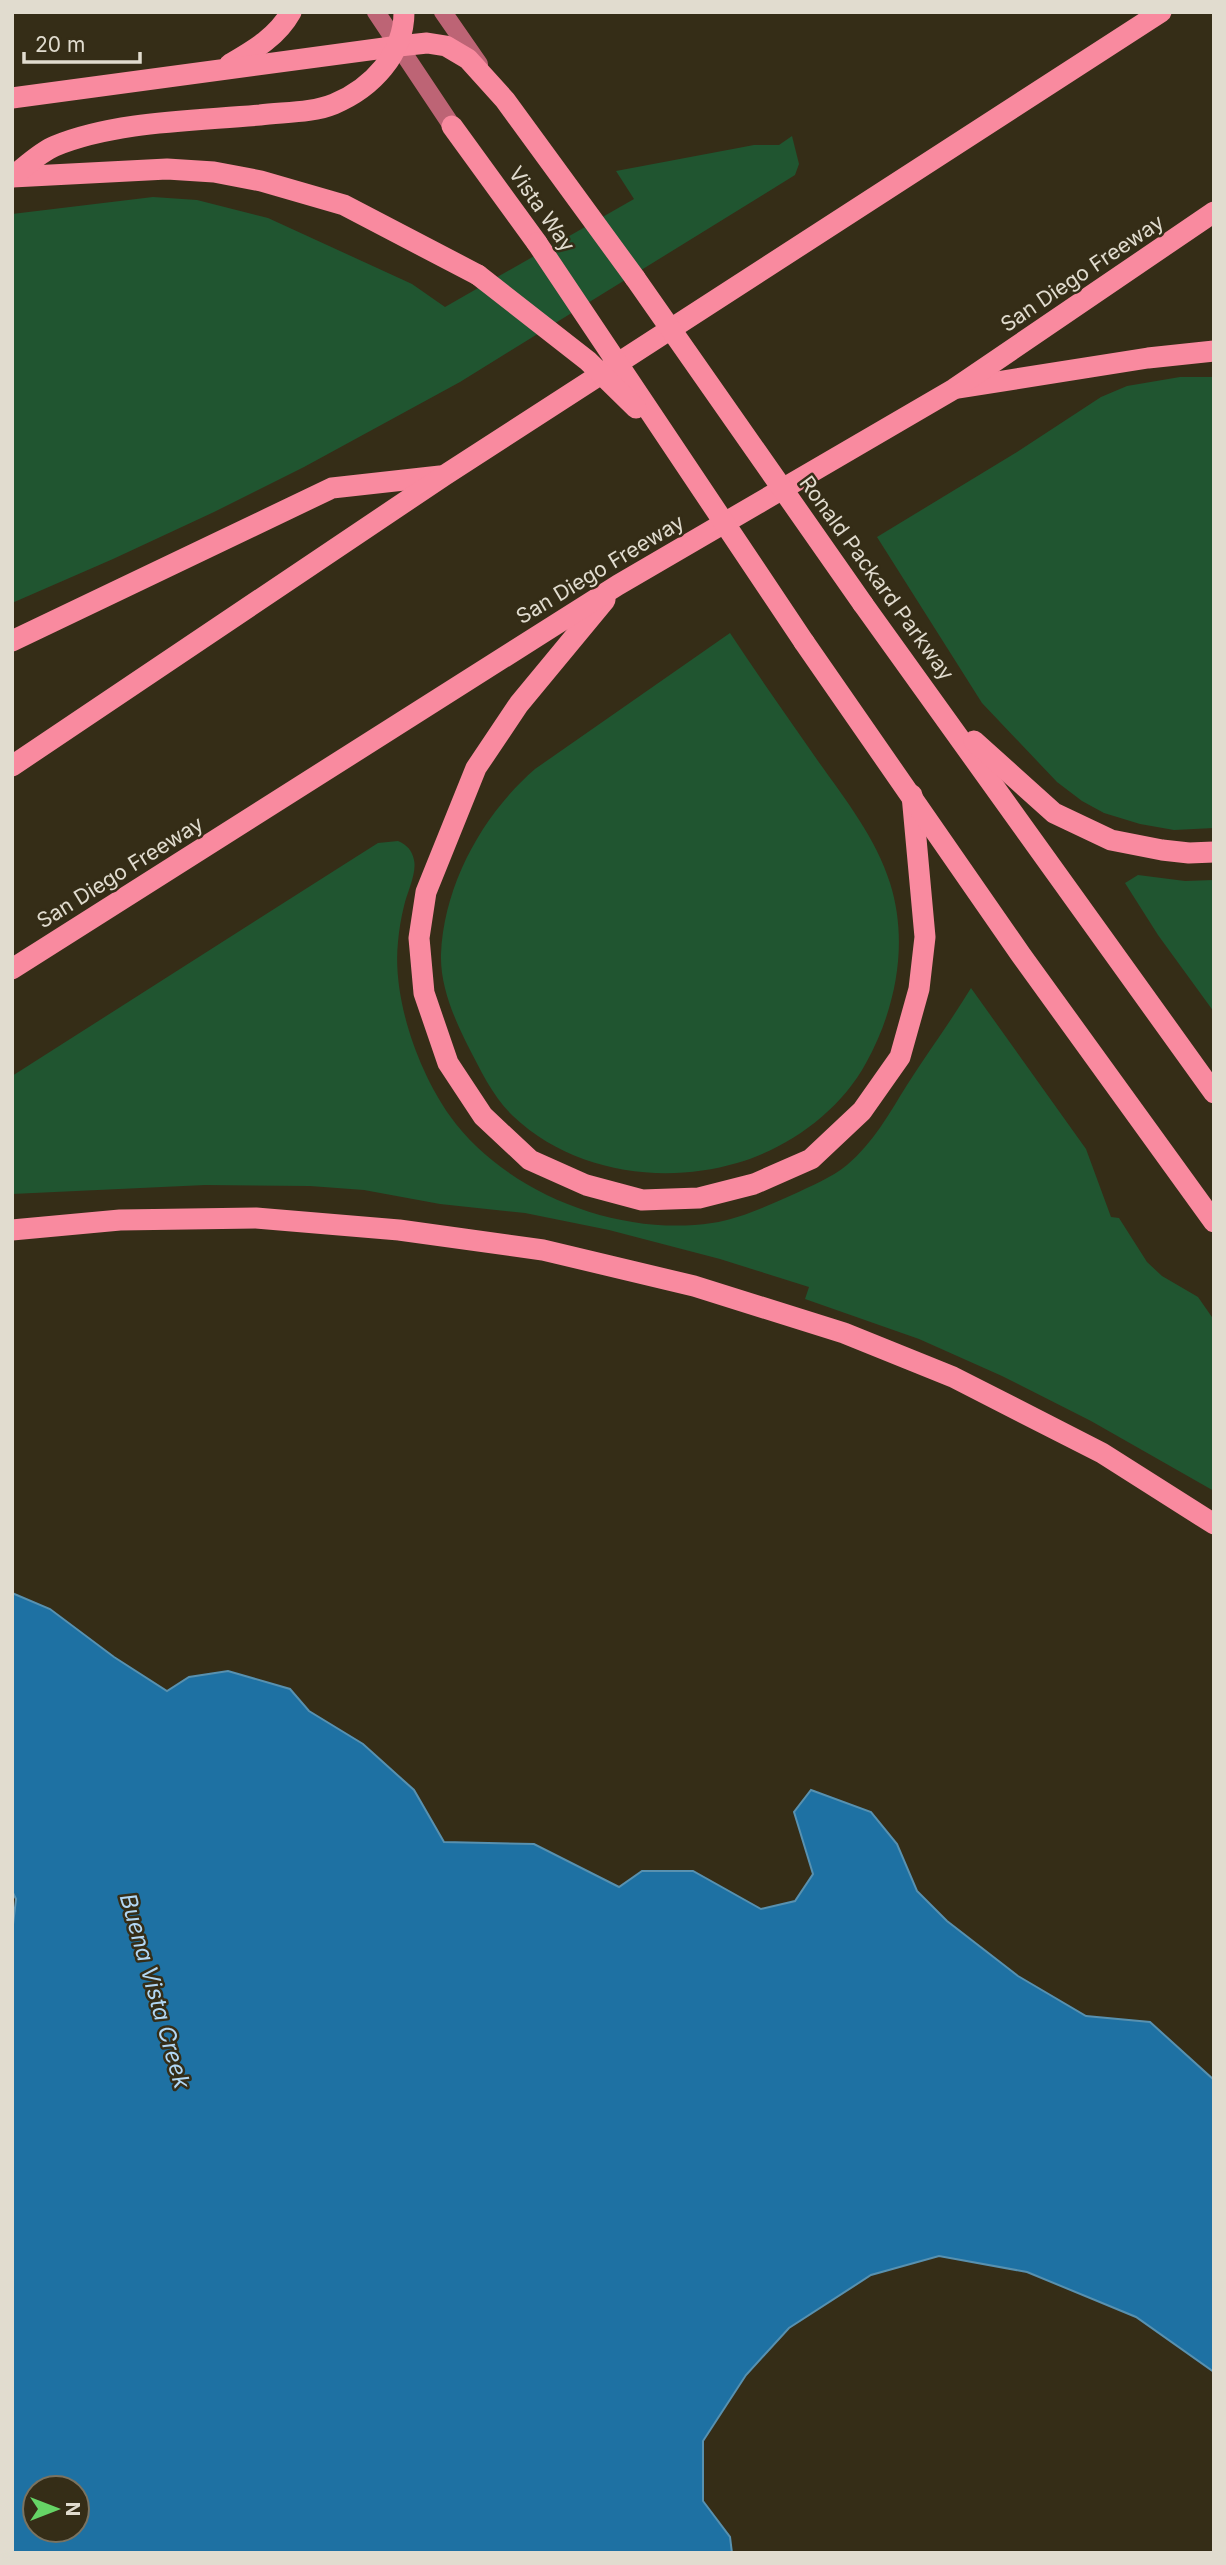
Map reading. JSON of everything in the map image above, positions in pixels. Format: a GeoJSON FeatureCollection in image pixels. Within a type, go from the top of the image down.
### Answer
{"type":"FeatureCollection","features":[{"type":"Feature","properties":{"kind":"highway"},"geometry":{"type":"LineString","coordinates":[[220,69],[254,51],[277,33],[292,12]]}},
{"type":"Feature","properties":{"kind":"highway"},"geometry":{"type":"LineString","coordinates":[[12,177],[53,146],[99,133],[332,105],[360,90],[381,71],[399,46],[404,12]]}},
{"type":"Feature","properties":{"kind":"highway"},"geometry":{"type":"LineString","coordinates":[[12,766],[445,475],[1161,12]]}},
{"type":"Feature","properties":{"kind":"highway","name":"Ronald Packard Parkway"},"geometry":{"type":"LineString","coordinates":[[12,98],[427,43],[446,46],[468,59],[499,93],[635,278],[863,604],[1214,1093]]}},
{"type":"Feature","properties":{"kind":"highway","name":"Vista Way"},"geometry":{"type":"LineString","coordinates":[[453,126],[537,243],[665,436]]}},
{"type":"Feature","properties":{"kind":"highway"},"geometry":{"type":"LineString","coordinates":[[12,177],[167,169],[214,172],[261,181],[344,205],[478,275],[588,361],[665,436],[1021,955],[1214,1222]]}},
{"type":"Feature","properties":{"kind":"highway","name":"San Diego Freeway"},"geometry":{"type":"LineString","coordinates":[[12,969],[618,585],[954,389],[1214,212]]}},
{"type":"Feature","properties":{"kind":"highway"},"geometry":{"type":"LineString","coordinates":[[954,389],[1148,358],[1214,351]]}},
{"type":"Feature","properties":{"kind":"highway"},"geometry":{"type":"LineString","coordinates":[[12,641],[332,488],[445,475]]}},
{"type":"Feature","properties":{"kind":"highway"},"geometry":{"type":"LineString","coordinates":[[618,585],[519,704],[476,768],[426,891],[419,938],[424,993],[448,1063],[483,1115],[530,1160],[586,1185],[642,1200],[699,1198],[754,1184],[811,1159],[862,1111],[900,1056],[919,989],[925,937],[912,795]]}},
{"type":"Feature","properties":{"kind":"highway"},"geometry":{"type":"LineString","coordinates":[[944,714],[1054,813],[1111,840],[1162,850],[1214,852]]}},
{"type":"Feature","properties":{"kind":"highway"},"geometry":{"type":"LineString","coordinates":[[12,1230],[120,1220],[256,1218],[295,1221],[399,1230],[542,1250],[694,1286],[844,1333],[953,1377],[1102,1453],[1214,1524]]}},
{"type":"Feature","properties":{"kind":"main road","name":"Vista Way"},"geometry":{"type":"LineString","coordinates":[[376,12],[453,126]]}},
{"type":"Feature","properties":{"kind":"main road"},"geometry":{"type":"LineString","coordinates":[[443,12],[499,93]]}},
{"type":"Feature","properties":{"kind":"green space"},"geometry":{"type":"Polygon","coordinates":[[[792,136],[799,164],[795,175],[460,382],[304,467],[214,512],[12,603],[12,214],[153,197],[197,200],[268,218],[412,284],[445,307],[634,199],[616,171],[754,145],[779,145],[792,136]]]}},
{"type":"Feature","properties":{"kind":"green space"},"geometry":{"type":"Polygon","coordinates":[[[1180,377],[1214,377],[1214,828],[1174,830],[1140,824],[1104,813],[1057,782],[982,703],[877,537],[1017,452],[1101,397],[1127,386],[1180,377]]]}},
{"type":"Feature","properties":{"kind":"green space"},"geometry":{"type":"Polygon","coordinates":[[[730,633],[859,819],[877,850],[896,906],[899,952],[892,998],[876,1042],[855,1080],[827,1112],[794,1137],[756,1156],[708,1170],[649,1173],[619,1169],[562,1150],[536,1135],[499,1101],[468,1046],[449,1001],[441,966],[444,928],[458,877],[470,852],[483,829],[516,787],[535,769],[730,633]]]}},
{"type":"Feature","properties":{"kind":"green space"},"geometry":{"type":"Polygon","coordinates":[[[398,841],[410,851],[415,865],[399,933],[399,986],[403,1010],[418,1056],[438,1098],[473,1143],[501,1167],[567,1204],[603,1216],[676,1226],[712,1223],[763,1208],[834,1174],[847,1165],[873,1138],[971,988],[1086,1149],[1111,1217],[1119,1218],[1147,1262],[1162,1276],[1198,1297],[1214,1320],[1214,1491],[1091,1421],[1002,1376],[919,1339],[805,1299],[809,1287],[720,1259],[609,1230],[525,1213],[440,1204],[364,1190],[310,1186],[205,1185],[12,1194],[12,1076],[378,843],[398,841]]]}},
{"type":"Feature","properties":{"kind":"green space"},"geometry":{"type":"Polygon","coordinates":[[[1138,875],[1185,881],[1214,880],[1214,1012],[1158,935],[1125,883],[1138,875]]]}},
{"type":"Feature","properties":{"kind":"water","name":"Buena Vista Creek"},"geometry":{"type":"Polygon","coordinates":[[[12,1593],[50,1609],[114,1657],[167,1691],[189,1677],[228,1671],[290,1689],[309,1711],[363,1744],[414,1790],[444,1842],[534,1844],[619,1887],[642,1871],[693,1871],[761,1909],[795,1901],[813,1874],[794,1812],[811,1790],[871,1812],[897,1844],[917,1891],[947,1921],[1018,1976],[1086,2016],[1150,2022],[1214,2080],[1214,2372],[1136,2317],[1027,2272],[939,2256],[871,2275],[789,2328],[746,2375],[703,2441],[703,2501],[730,2537],[732,2553],[12,2553],[12,1933],[16,1899],[12,1891],[12,1593]]]}}]}
